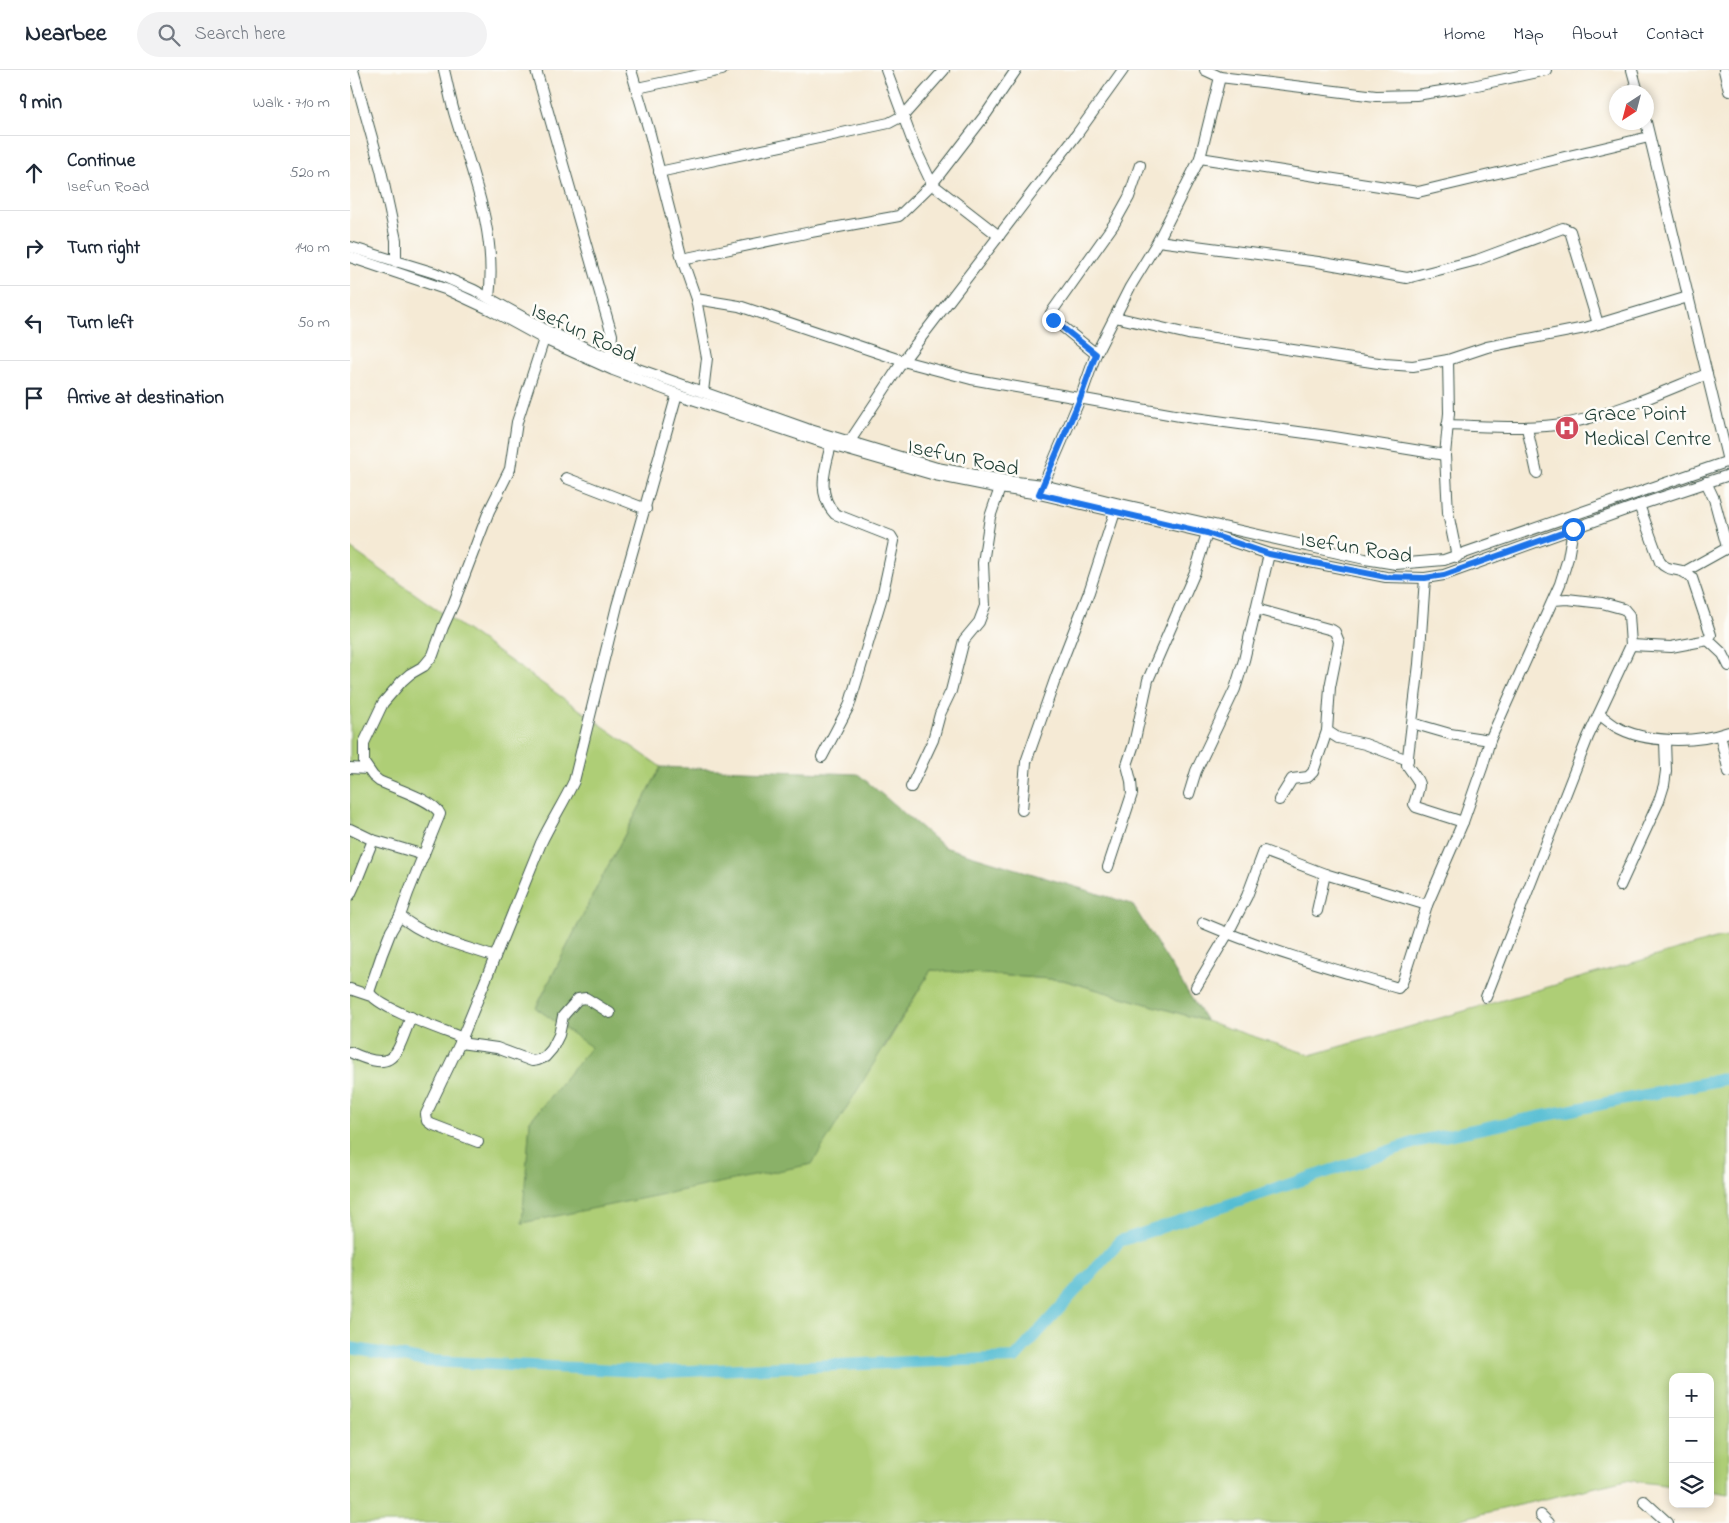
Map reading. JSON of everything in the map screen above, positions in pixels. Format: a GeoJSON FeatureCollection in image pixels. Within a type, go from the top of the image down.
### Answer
{"type":"FeatureCollection","features":[{"type":"Feature","properties":{"kind":"street"},"geometry":{"type":"LineString","coordinates":[[354,70],[385,187],[396,240],[396,262]]}},
{"type":"Feature","properties":{"kind":"street"},"geometry":{"type":"LineString","coordinates":[[444,70],[455,116],[477,186],[485,222],[492,275],[489,298]]}},
{"type":"Feature","properties":{"kind":"street"},"geometry":{"type":"LineString","coordinates":[[536,70],[612,335],[610,359]]}},
{"type":"Feature","properties":{"kind":"street"},"geometry":{"type":"LineString","coordinates":[[631,70],[679,241],[682,259],[696,299],[707,358],[703,392]]}},
{"type":"Feature","properties":{"kind":"street"},"geometry":{"type":"LineString","coordinates":[[637,88],[722,70]]}},
{"type":"Feature","properties":{"kind":"street"},"geometry":{"type":"LineString","coordinates":[[886,70],[915,148],[932,184],[999,236]]}},
{"type":"Feature","properties":{"kind":"street"},"geometry":{"type":"LineString","coordinates":[[659,172],[889,123],[904,115],[944,70]]}},
{"type":"Feature","properties":{"kind":"street"},"geometry":{"type":"LineString","coordinates":[[682,259],[899,216],[932,184],[986,114],[1016,70]]}},
{"type":"Feature","properties":{"kind":"street"},"geometry":{"type":"LineString","coordinates":[[850,441],[902,361],[1077,134],[1123,70]]}},
{"type":"Feature","properties":{"kind":"street"},"geometry":{"type":"LineString","coordinates":[[1205,70],[1220,78],[1376,96],[1416,95],[1468,87],[1546,70]]}},
{"type":"Feature","properties":{"kind":"street"},"geometry":{"type":"LineString","coordinates":[[1632,70],[1636,85]]}},
{"type":"Feature","properties":{"kind":"street"},"geometry":{"type":"LineString","coordinates":[[1724,70],[1729,92]]}},
{"type":"Feature","properties":{"kind":"street"},"geometry":{"type":"LineString","coordinates":[[1041,489],[1080,399],[1096,354],[1114,316],[1158,241],[1200,158],[1220,78]]}},
{"type":"Feature","properties":{"kind":"street"},"geometry":{"type":"LineString","coordinates":[[1648,130],[1729,461]]}},
{"type":"Feature","properties":{"kind":"street"},"geometry":{"type":"LineString","coordinates":[[1200,158],[1418,192],[1649,137]]}},
{"type":"Feature","properties":{"kind":"street"},"geometry":{"type":"LineString","coordinates":[[1096,354],[1053,320],[1050,317],[1050,313],[1114,224],[1129,197],[1140,165]]}},
{"type":"Feature","properties":{"kind":"street"},"geometry":{"type":"LineString","coordinates":[[1158,241],[1318,262],[1407,278],[1477,260],[1563,228],[1570,231],[1598,324]]}},
{"type":"Feature","properties":{"kind":"street","name":"Isefun Road"},"geometry":{"type":"LineString","coordinates":[[350,256],[396,262],[435,273],[489,298],[548,332],[610,359],[807,429],[937,468],[1008,481],[1365,559],[1396,564],[1424,563],[1457,557],[1729,461]]}},
{"type":"Feature","properties":{"kind":"street","name":"Isefun Road"},"geometry":{"type":"LineString","coordinates":[[350,256],[448,290],[604,367],[677,394],[832,445],[935,475],[1000,488],[1041,489],[1116,512],[1207,533],[1269,554],[1386,577],[1425,578],[1444,575],[1729,475]]}},
{"type":"Feature","properties":{"kind":"street"},"geometry":{"type":"LineString","coordinates":[[1114,316],[1188,334],[1385,364],[1414,366],[1448,360],[1487,347],[1598,324],[1688,297]]}},
{"type":"Feature","properties":{"kind":"street"},"geometry":{"type":"LineString","coordinates":[[696,299],[739,306],[902,361],[971,379],[1080,399],[1445,455]]}},
{"type":"Feature","properties":{"kind":"street"},"geometry":{"type":"LineString","coordinates":[[371,996],[369,992],[370,985],[391,931],[400,916],[440,814],[438,809],[427,802],[379,781],[367,769],[363,753],[364,743],[374,719],[383,704],[402,681],[424,666],[434,655],[443,627],[490,511],[510,469],[518,422],[544,339]]}},
{"type":"Feature","properties":{"kind":"street"},"geometry":{"type":"LineString","coordinates":[[1448,360],[1449,412],[1445,455],[1448,513],[1457,557]]}},
{"type":"Feature","properties":{"kind":"street"},"geometry":{"type":"LineString","coordinates":[[1447,425],[1527,428],[1568,423],[1612,412],[1707,374]]}},
{"type":"Feature","properties":{"kind":"street"},"geometry":{"type":"LineString","coordinates":[[478,1142],[431,1124],[427,1121],[426,1114],[462,1041],[541,843],[574,781],[614,616],[646,509],[677,394]]}},
{"type":"Feature","properties":{"kind":"street"},"geometry":{"type":"LineString","coordinates":[[1527,428],[1537,473]]}},
{"type":"Feature","properties":{"kind":"street"},"geometry":{"type":"LineString","coordinates":[[822,758],[849,706],[882,597],[894,541],[891,536],[835,514],[830,509],[823,477],[832,445]]}},
{"type":"Feature","properties":{"kind":"street"},"geometry":{"type":"LineString","coordinates":[[566,478],[646,509]]}},
{"type":"Feature","properties":{"kind":"street"},"geometry":{"type":"LineString","coordinates":[[1684,572],[1728,547],[1714,499],[1706,482]]}},
{"type":"Feature","properties":{"kind":"street"},"geometry":{"type":"LineString","coordinates":[[911,787],[933,740],[940,714],[951,691],[964,640],[979,622],[986,606],[982,563],[990,517],[1000,488]]}},
{"type":"Feature","properties":{"kind":"street"},"geometry":{"type":"LineString","coordinates":[[1639,505],[1663,567],[1684,572],[1692,578],[1710,635],[1708,640]]}},
{"type":"Feature","properties":{"kind":"street"},"geometry":{"type":"LineString","coordinates":[[1022,810],[1026,762],[1057,674],[1090,592],[1116,512]]}},
{"type":"Feature","properties":{"kind":"street"},"geometry":{"type":"LineString","coordinates":[[1203,923],[1322,965],[1398,988],[1402,983],[1427,904],[1463,822],[1490,740],[1554,600],[1568,558],[1573,529]]}},
{"type":"Feature","properties":{"kind":"street"},"geometry":{"type":"LineString","coordinates":[[1108,867],[1132,794],[1127,765],[1134,744],[1148,680],[1195,572],[1207,533]]}},
{"type":"Feature","properties":{"kind":"street"},"geometry":{"type":"LineString","coordinates":[[1189,794],[1196,771],[1235,689],[1244,660],[1269,554]]}},
{"type":"Feature","properties":{"kind":"street"},"geometry":{"type":"LineString","coordinates":[[1425,578],[1407,765],[1420,783],[1414,804],[1416,807],[1463,822]]}},
{"type":"Feature","properties":{"kind":"street"},"geometry":{"type":"LineString","coordinates":[[1560,584],[1567,599]]}},
{"type":"Feature","properties":{"kind":"street"},"geometry":{"type":"LineString","coordinates":[[1486,997],[1562,802],[1599,714],[1631,645],[1628,614],[1624,609],[1602,603],[1567,599],[1554,600]]}},
{"type":"Feature","properties":{"kind":"street"},"geometry":{"type":"LineString","coordinates":[[1256,609],[1300,620],[1335,632],[1339,642],[1330,687],[1327,731],[1313,772],[1308,777],[1292,779],[1279,800]]}},
{"type":"Feature","properties":{"kind":"street"},"geometry":{"type":"LineString","coordinates":[[1631,645],[1671,647],[1708,640]]}},
{"type":"Feature","properties":{"kind":"street"},"geometry":{"type":"LineString","coordinates":[[1708,640],[1722,654],[1729,666]]}},
{"type":"Feature","properties":{"kind":"street"},"geometry":{"type":"LineString","coordinates":[[1599,714],[1615,726],[1632,733],[1665,740],[1725,733],[1729,772]]}},
{"type":"Feature","properties":{"kind":"street"},"geometry":{"type":"LineString","coordinates":[[1412,723],[1450,734],[1490,740]]}},
{"type":"Feature","properties":{"kind":"street"},"geometry":{"type":"LineString","coordinates":[[1327,731],[1338,738],[1365,744],[1408,760]]}},
{"type":"Feature","properties":{"kind":"street"},"geometry":{"type":"LineString","coordinates":[[1620,886],[1659,801],[1664,785],[1666,771],[1665,740]]}},
{"type":"Feature","properties":{"kind":"street"},"geometry":{"type":"LineString","coordinates":[[350,768],[367,769]]}},
{"type":"Feature","properties":{"kind":"street"},"geometry":{"type":"LineString","coordinates":[[350,829],[373,840],[424,855]]}},
{"type":"Feature","properties":{"kind":"street"},"geometry":{"type":"LineString","coordinates":[[350,895],[373,840]]}},
{"type":"Feature","properties":{"kind":"street"},"geometry":{"type":"LineString","coordinates":[[1196,986],[1228,933],[1247,896],[1264,851],[1325,874],[1427,904]]}},
{"type":"Feature","properties":{"kind":"street"},"geometry":{"type":"LineString","coordinates":[[1317,911],[1325,874]]}},
{"type":"Feature","properties":{"kind":"street"},"geometry":{"type":"LineString","coordinates":[[400,916],[410,925],[425,932],[495,957]]}},
{"type":"Feature","properties":{"kind":"street"},"geometry":{"type":"LineString","coordinates":[[350,990],[371,996],[410,1017],[462,1041],[497,1048],[532,1060],[545,1057],[552,1049],[559,1036],[564,1016],[569,1007],[578,999],[586,998],[610,1013]]}},
{"type":"Feature","properties":{"kind":"street"},"geometry":{"type":"LineString","coordinates":[[350,1052],[381,1062],[390,1060],[396,1053],[410,1017]]}},
{"type":"Feature","properties":{"kind":"street"},"geometry":{"type":"LineString","coordinates":[[1644,1500],[1668,1523]]}},
{"type":"Feature","properties":{"kind":"street"},"geometry":{"type":"LineString","coordinates":[[1541,1515],[1549,1523]]}},
{"type":"Feature","properties":{"kind":"green space"},"geometry":{"type":"Polygon","coordinates":[[[350,548],[661,767],[600,881],[536,1008],[592,1046],[530,1121],[523,1223],[885,1047],[931,970],[1063,980],[1206,1021],[1311,1055],[1719,938],[1729,937],[1729,1494],[1714,1492],[1714,1373],[1669,1373],[1669,1485],[1626,1480],[1443,1523],[350,1523],[350,548]]]}},
{"type":"Feature","properties":{"kind":"green space"},"geometry":{"type":"Polygon","coordinates":[[[661,767],[858,774],[944,847],[1132,904],[1206,1021],[1063,980],[931,970],[812,1164],[522,1223],[530,1121],[591,1047],[536,1008],[600,881],[661,767]]]}},
{"type":"Feature","properties":{"kind":"waterway"},"geometry":{"type":"LineString","coordinates":[[350,1348],[427,1361],[662,1372],[1015,1358],[1120,1241],[1419,1141],[1729,1078]]}},
{"type":"Feature","properties":{"kind":"place","name":"Grace Point Medical Centre"},"geometry":{"type":"Point","coordinates":[1567,428]}},
{"type":"Feature","properties":{"kind":"route"},"geometry":{"type":"LineString","coordinates":[[1053,320],[1096,354],[1080,399],[1039,494],[1207,533],[1269,554],[1386,577],[1425,578],[1444,575],[1573,529]]}}]}
